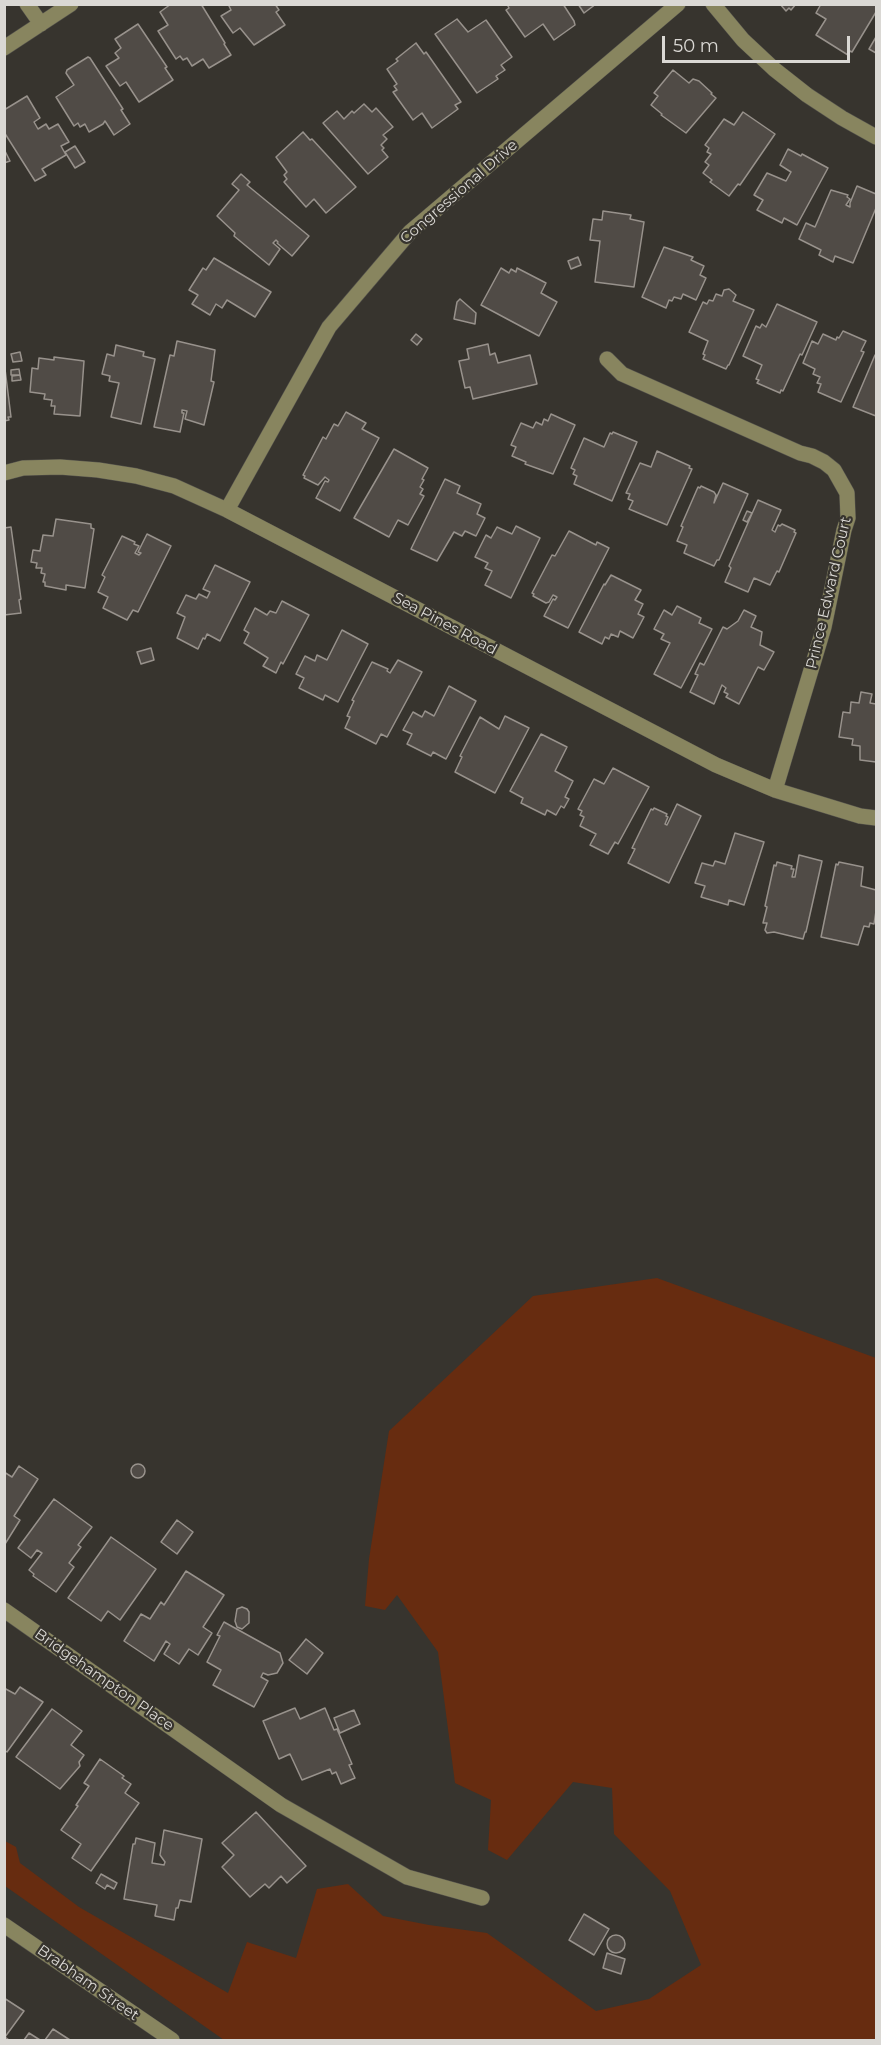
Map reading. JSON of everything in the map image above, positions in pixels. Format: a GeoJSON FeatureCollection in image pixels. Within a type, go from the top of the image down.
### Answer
{"type":"FeatureCollection","features":[{"type":"Feature","properties":{"kind":"street"},"geometry":{"type":"LineString","coordinates":[[27,4],[41,24]]}},
{"type":"Feature","properties":{"kind":"street"},"geometry":{"type":"LineString","coordinates":[[7,41],[41,24],[71,4]]}},
{"type":"Feature","properties":{"kind":"street","name":"Congressional Drive"},"geometry":{"type":"LineString","coordinates":[[227,510],[329,327],[410,231],[678,4]]}},
{"type":"Feature","properties":{"kind":"street"},"geometry":{"type":"LineString","coordinates":[[713,4],[743,40],[774,69],[807,95],[876,137]]}},
{"type":"Feature","properties":{"kind":"street","name":"Prince Edward Court"},"geometry":{"type":"LineString","coordinates":[[607,359],[622,374],[824,462],[834,470],[847,493],[848,518],[824,627],[775,790]]}},
{"type":"Feature","properties":{"kind":"street","name":"Sea Pines Road"},"geometry":{"type":"LineString","coordinates":[[4,473],[24,468],[98,470],[136,476],[174,486],[227,510],[716,765],[775,790],[860,816],[876,818]]}},
{"type":"Feature","properties":{"kind":"street","name":"Bridgehampton Place"},"geometry":{"type":"LineString","coordinates":[[4,1610],[281,1805],[407,1877],[482,1898]]}},
{"type":"Feature","properties":{"kind":"street","name":"Brabham Street"},"geometry":{"type":"LineString","coordinates":[[4,1925],[172,2040]]}},
{"type":"Feature","properties":{"kind":"shaded area"},"geometry":{"type":"Polygon","coordinates":[[[657,1278],[876,1358],[876,2040],[224,2040],[5,1886],[5,1841],[16,1847],[20,1863],[79,1907],[228,1993],[247,1942],[296,1958],[317,1889],[348,1884],[383,1916],[487,1933],[596,2011],[649,1999],[701,1965],[670,1891],[614,1834],[612,1788],[573,1782],[507,1860],[488,1850],[491,1800],[455,1783],[438,1652],[397,1595],[385,1610],[365,1606],[369,1559],[389,1431],[533,1296],[657,1278]]]}},
{"type":"Feature","properties":{"kind":"building"},"geometry":{"type":"Polygon","coordinates":[[[171,4],[201,4],[231,55],[209,68],[203,59],[192,66],[187,58],[183,60],[180,56],[176,59],[158,31],[168,25],[160,12],[171,4]]]}},
{"type":"Feature","properties":{"kind":"building"},"geometry":{"type":"Polygon","coordinates":[[[228,4],[275,4],[279,10],[276,12],[285,25],[254,45],[240,28],[233,33],[221,16],[231,10],[228,4]]]}},
{"type":"Feature","properties":{"kind":"building"},"geometry":{"type":"Polygon","coordinates":[[[507,4],[563,4],[575,25],[554,40],[543,24],[525,37],[506,10],[509,8],[507,4]]]}},
{"type":"Feature","properties":{"kind":"building"},"geometry":{"type":"Polygon","coordinates":[[[578,4],[596,4],[584,13],[578,4]]]}},
{"type":"Feature","properties":{"kind":"building"},"geometry":{"type":"Polygon","coordinates":[[[780,4],[796,4],[791,10],[789,8],[786,11],[780,4]]]}},
{"type":"Feature","properties":{"kind":"building"},"geometry":{"type":"Polygon","coordinates":[[[821,4],[876,4],[876,12],[848,55],[816,35],[826,19],[816,13],[821,4]]]}},
{"type":"Feature","properties":{"kind":"building"},"geometry":{"type":"Polygon","coordinates":[[[457,19],[468,32],[486,20],[512,57],[501,65],[505,70],[496,76],[498,79],[477,93],[435,34],[457,19]]]}},
{"type":"Feature","properties":{"kind":"building"},"geometry":{"type":"Polygon","coordinates":[[[138,24],[167,67],[165,68],[173,80],[139,102],[126,82],[120,86],[106,66],[119,58],[115,53],[121,48],[115,39],[138,24]]]}},
{"type":"Feature","properties":{"kind":"building"},"geometry":{"type":"Polygon","coordinates":[[[876,37],[876,53],[869,49],[876,37]]]}},
{"type":"Feature","properties":{"kind":"building"},"geometry":{"type":"Polygon","coordinates":[[[416,43],[424,54],[426,52],[461,102],[455,105],[458,109],[432,128],[422,113],[413,120],[393,92],[397,90],[394,86],[397,84],[387,69],[416,43]]]}},
{"type":"Feature","properties":{"kind":"building"},"geometry":{"type":"Polygon","coordinates":[[[88,57],[123,109],[121,110],[130,124],[114,135],[105,121],[89,132],[85,124],[80,127],[78,123],[74,126],[56,97],[74,85],[66,73],[67,70],[88,57]]]}},
{"type":"Feature","properties":{"kind":"building"},"geometry":{"type":"Polygon","coordinates":[[[673,70],[689,83],[693,79],[699,81],[716,98],[686,133],[651,105],[658,96],[654,93],[673,70]]]}},
{"type":"Feature","properties":{"kind":"building"},"geometry":{"type":"Polygon","coordinates":[[[27,96],[40,118],[34,122],[38,129],[46,124],[49,129],[58,124],[69,142],[61,146],[66,155],[42,169],[46,175],[35,181],[4,132],[4,110],[27,96]]]}},
{"type":"Feature","properties":{"kind":"building"},"geometry":{"type":"Polygon","coordinates":[[[364,104],[372,112],[376,108],[393,127],[383,135],[387,139],[381,145],[388,157],[368,174],[323,123],[337,111],[344,119],[364,104]]]}},
{"type":"Feature","properties":{"kind":"building"},"geometry":{"type":"Polygon","coordinates":[[[743,112],[775,134],[740,185],[738,184],[729,196],[710,182],[712,180],[703,173],[709,165],[705,162],[711,154],[707,152],[709,148],[705,145],[724,119],[734,125],[743,112]]]}},
{"type":"Feature","properties":{"kind":"building"},"geometry":{"type":"Polygon","coordinates":[[[303,132],[356,187],[326,213],[314,199],[306,207],[284,182],[287,179],[284,175],[287,172],[276,157],[303,132]]]}},
{"type":"Feature","properties":{"kind":"building"},"geometry":{"type":"Polygon","coordinates":[[[75,146],[85,162],[75,168],[65,152],[75,146]]]}},
{"type":"Feature","properties":{"kind":"building"},"geometry":{"type":"Polygon","coordinates":[[[4,149],[10,161],[4,163],[4,149]]]}},
{"type":"Feature","properties":{"kind":"building"},"geometry":{"type":"Polygon","coordinates":[[[788,149],[828,168],[797,225],[784,218],[782,223],[757,210],[763,200],[754,195],[767,173],[786,181],[791,172],[780,165],[788,149]]]}},
{"type":"Feature","properties":{"kind":"building"},"geometry":{"type":"Polygon","coordinates":[[[241,174],[250,182],[247,185],[309,236],[292,256],[276,240],[273,243],[280,249],[269,265],[234,236],[235,233],[217,216],[239,190],[232,184],[241,174]]]}},
{"type":"Feature","properties":{"kind":"building"},"geometry":{"type":"Polygon","coordinates":[[[857,186],[876,194],[876,208],[853,263],[835,256],[833,262],[819,255],[821,250],[799,239],[806,223],[815,227],[831,190],[848,195],[850,199],[846,205],[850,207],[857,186]]]}},
{"type":"Feature","properties":{"kind":"building"},"geometry":{"type":"Polygon","coordinates":[[[603,211],[631,215],[630,219],[644,222],[634,287],[595,282],[600,241],[590,240],[593,219],[602,220],[603,211]]]}},
{"type":"Feature","properties":{"kind":"building"},"geometry":{"type":"Polygon","coordinates":[[[664,247],[693,257],[691,260],[704,266],[700,275],[706,278],[696,300],[683,294],[681,299],[674,297],[672,301],[669,300],[666,308],[642,297],[664,247]]]}},
{"type":"Feature","properties":{"kind":"building"},"geometry":{"type":"Polygon","coordinates":[[[578,257],[581,265],[571,269],[568,261],[578,257]]]}},
{"type":"Feature","properties":{"kind":"building"},"geometry":{"type":"Polygon","coordinates":[[[214,258],[271,292],[255,317],[227,300],[222,308],[216,304],[210,315],[192,304],[198,295],[189,290],[203,268],[206,270],[214,258]]]}},
{"type":"Feature","properties":{"kind":"building"},"geometry":{"type":"Polygon","coordinates":[[[501,268],[509,273],[511,269],[516,272],[517,268],[546,283],[541,293],[557,302],[539,336],[481,305],[501,268]]]}},
{"type":"Feature","properties":{"kind":"building"},"geometry":{"type":"Polygon","coordinates":[[[729,289],[736,295],[733,301],[754,310],[726,369],[703,359],[708,341],[689,332],[703,302],[707,304],[709,300],[713,301],[716,294],[722,296],[724,290],[729,289]]]}},
{"type":"Feature","properties":{"kind":"building"},"geometry":{"type":"Polygon","coordinates":[[[460,299],[476,313],[475,324],[454,319],[457,302],[460,299]]]}},
{"type":"Feature","properties":{"kind":"building"},"geometry":{"type":"Polygon","coordinates":[[[777,304],[817,322],[802,355],[800,354],[780,393],[757,383],[759,380],[756,379],[762,365],[743,356],[756,326],[760,328],[762,324],[766,327],[777,304]]]}},
{"type":"Feature","properties":{"kind":"building"},"geometry":{"type":"Polygon","coordinates":[[[843,331],[866,341],[861,351],[864,352],[841,402],[818,392],[821,384],[817,383],[820,377],[813,374],[815,369],[803,363],[812,341],[818,344],[823,334],[836,340],[843,331]]]}},
{"type":"Feature","properties":{"kind":"building"},"geometry":{"type":"Polygon","coordinates":[[[416,334],[422,339],[417,345],[411,340],[416,334]]]}},
{"type":"Feature","properties":{"kind":"building"},"geometry":{"type":"Polygon","coordinates":[[[177,341],[215,350],[211,381],[214,382],[204,425],[185,419],[187,411],[182,410],[184,413],[180,432],[154,427],[170,355],[174,356],[177,341]]]}},
{"type":"Feature","properties":{"kind":"building"},"geometry":{"type":"Polygon","coordinates":[[[488,344],[490,355],[495,353],[498,363],[530,355],[537,384],[473,399],[470,387],[465,388],[459,361],[469,359],[467,349],[488,344]]]}},
{"type":"Feature","properties":{"kind":"building"},"geometry":{"type":"Polygon","coordinates":[[[116,345],[144,352],[143,356],[155,359],[141,424],[111,417],[119,383],[109,381],[110,376],[102,374],[107,354],[114,356],[116,345]]]}},
{"type":"Feature","properties":{"kind":"building"},"geometry":{"type":"Polygon","coordinates":[[[20,352],[22,361],[13,362],[11,354],[20,352]]]}},
{"type":"Feature","properties":{"kind":"building"},"geometry":{"type":"Polygon","coordinates":[[[876,356],[876,416],[853,407],[876,356]]]}},
{"type":"Feature","properties":{"kind":"building"},"geometry":{"type":"Polygon","coordinates":[[[54,357],[84,361],[80,416],[54,414],[55,406],[51,406],[52,400],[44,399],[45,394],[30,392],[32,368],[38,369],[39,358],[54,360],[54,357]]]}},
{"type":"Feature","properties":{"kind":"building"},"geometry":{"type":"Polygon","coordinates":[[[4,361],[11,417],[4,421],[4,361]]]}},
{"type":"Feature","properties":{"kind":"building"},"geometry":{"type":"Polygon","coordinates":[[[19,369],[20,375],[11,375],[11,370],[19,369]]]}},
{"type":"Feature","properties":{"kind":"building"},"geometry":{"type":"Polygon","coordinates":[[[20,375],[21,380],[12,381],[12,376],[20,375]]]}},
{"type":"Feature","properties":{"kind":"building"},"geometry":{"type":"Polygon","coordinates":[[[346,412],[366,423],[362,429],[379,438],[340,511],[316,498],[325,481],[329,480],[325,477],[318,485],[304,478],[303,475],[323,437],[326,439],[334,424],[338,426],[346,412]]]}},
{"type":"Feature","properties":{"kind":"building"},"geometry":{"type":"Polygon","coordinates":[[[551,414],[575,425],[553,474],[525,464],[526,462],[512,456],[516,447],[511,445],[521,423],[533,428],[536,422],[542,425],[544,419],[548,421],[551,414]]]}},
{"type":"Feature","properties":{"kind":"building"},"geometry":{"type":"Polygon","coordinates":[[[613,432],[637,442],[612,501],[574,484],[577,476],[573,474],[575,470],[571,468],[584,438],[604,447],[610,433],[613,432]]]}},
{"type":"Feature","properties":{"kind":"building"},"geometry":{"type":"Polygon","coordinates":[[[394,449],[428,468],[420,487],[423,489],[420,494],[424,496],[408,525],[398,520],[389,537],[354,518],[394,449]]]}},
{"type":"Feature","properties":{"kind":"building"},"geometry":{"type":"Polygon","coordinates":[[[657,451],[692,469],[667,525],[629,509],[633,501],[628,499],[630,494],[626,493],[640,463],[651,467],[657,451]]]}},
{"type":"Feature","properties":{"kind":"building"},"geometry":{"type":"Polygon","coordinates":[[[445,479],[460,486],[457,493],[481,504],[477,514],[485,518],[476,536],[465,531],[462,536],[454,532],[437,561],[411,549],[445,479]]]}},
{"type":"Feature","properties":{"kind":"building"},"geometry":{"type":"Polygon","coordinates":[[[723,483],[748,494],[719,560],[714,566],[684,553],[687,545],[677,541],[698,487],[701,486],[714,492],[716,495],[714,503],[723,483]]]}},
{"type":"Feature","properties":{"kind":"building"},"geometry":{"type":"Polygon","coordinates":[[[758,500],[781,510],[772,530],[775,532],[778,525],[782,524],[795,530],[796,533],[779,572],[777,571],[770,585],[754,578],[748,592],[725,582],[731,568],[729,566],[758,500]]]}},
{"type":"Feature","properties":{"kind":"building"},"geometry":{"type":"Polygon","coordinates":[[[747,511],[752,513],[747,522],[743,520],[747,511]]]}},
{"type":"Feature","properties":{"kind":"building"},"geometry":{"type":"Polygon","coordinates":[[[56,519],[91,524],[91,528],[94,529],[85,588],[66,585],[66,590],[45,586],[43,582],[45,574],[41,573],[42,568],[36,568],[37,563],[31,562],[33,550],[40,551],[43,535],[53,536],[56,519]]]}},
{"type":"Feature","properties":{"kind":"building"},"geometry":{"type":"Polygon","coordinates":[[[516,526],[540,538],[511,598],[485,585],[492,571],[485,568],[488,563],[475,557],[486,535],[491,538],[497,527],[512,534],[516,526]]]}},
{"type":"Feature","properties":{"kind":"building"},"geometry":{"type":"Polygon","coordinates":[[[11,527],[21,613],[4,615],[4,528],[11,527]]]}},
{"type":"Feature","properties":{"kind":"building"},"geometry":{"type":"Polygon","coordinates":[[[569,531],[596,545],[597,542],[609,548],[568,628],[544,616],[553,599],[557,597],[553,595],[546,603],[533,596],[532,593],[552,555],[555,556],[569,531]]]}},
{"type":"Feature","properties":{"kind":"building"},"geometry":{"type":"Polygon","coordinates":[[[147,534],[171,546],[138,612],[133,610],[127,620],[103,608],[108,597],[98,592],[105,577],[102,575],[122,536],[139,546],[135,553],[139,555],[141,553],[138,552],[147,534]]]}},
{"type":"Feature","properties":{"kind":"building"},"geometry":{"type":"Polygon","coordinates":[[[215,565],[250,582],[220,641],[207,634],[198,649],[177,638],[185,617],[177,613],[186,595],[196,599],[199,594],[207,598],[210,592],[203,589],[215,565]]]}},
{"type":"Feature","properties":{"kind":"building"},"geometry":{"type":"Polygon","coordinates":[[[611,575],[641,590],[635,600],[643,604],[638,614],[644,617],[633,638],[620,631],[618,637],[611,634],[609,639],[605,637],[602,644],[579,632],[611,575]]]}},
{"type":"Feature","properties":{"kind":"building"},"geometry":{"type":"Polygon","coordinates":[[[282,601],[309,615],[276,673],[263,666],[268,658],[244,643],[249,633],[244,630],[255,608],[267,615],[270,611],[276,613],[282,601]]]}},
{"type":"Feature","properties":{"kind":"building"},"geometry":{"type":"Polygon","coordinates":[[[677,606],[701,618],[699,623],[712,629],[681,688],[654,674],[670,643],[661,639],[664,634],[654,629],[664,610],[672,615],[677,606]]]}},
{"type":"Feature","properties":{"kind":"building"},"geometry":{"type":"Polygon","coordinates":[[[744,610],[756,616],[751,627],[762,632],[760,645],[774,652],[764,670],[758,667],[739,704],[726,697],[728,694],[724,692],[726,688],[722,685],[714,704],[690,692],[698,675],[695,674],[700,663],[704,665],[723,627],[727,629],[738,621],[744,610]]]}},
{"type":"Feature","properties":{"kind":"building"},"geometry":{"type":"Polygon","coordinates":[[[342,630],[368,644],[338,702],[325,695],[323,700],[299,688],[304,678],[296,674],[305,656],[315,661],[317,655],[327,660],[342,630]]]}},
{"type":"Feature","properties":{"kind":"building"},"geometry":{"type":"Polygon","coordinates":[[[151,648],[154,660],[141,664],[137,652],[151,648]]]}},
{"type":"Feature","properties":{"kind":"building"},"geometry":{"type":"Polygon","coordinates":[[[398,660],[422,672],[387,737],[381,734],[376,744],[345,728],[350,717],[347,716],[354,701],[352,700],[372,662],[388,669],[390,673],[398,660]]]}},
{"type":"Feature","properties":{"kind":"building"},"geometry":{"type":"Polygon","coordinates":[[[449,686],[476,701],[446,759],[433,752],[431,756],[407,744],[412,734],[403,730],[413,712],[422,717],[425,711],[434,716],[449,686]]]}},
{"type":"Feature","properties":{"kind":"building"},"geometry":{"type":"Polygon","coordinates":[[[861,692],[872,694],[870,703],[876,704],[876,762],[860,760],[860,746],[852,745],[853,739],[839,737],[843,712],[850,713],[851,702],[859,703],[861,692]]]}},
{"type":"Feature","properties":{"kind":"building"},"geometry":{"type":"Polygon","coordinates":[[[505,716],[529,728],[495,793],[455,772],[462,757],[460,756],[480,717],[499,729],[505,716]]]}},
{"type":"Feature","properties":{"kind":"building"},"geometry":{"type":"Polygon","coordinates":[[[541,734],[567,747],[555,771],[573,781],[565,797],[569,799],[556,815],[547,810],[545,815],[521,803],[523,798],[510,791],[541,734]]]}},
{"type":"Feature","properties":{"kind":"building"},"geometry":{"type":"Polygon","coordinates":[[[613,768],[649,787],[618,844],[615,842],[608,854],[590,845],[596,834],[580,826],[584,817],[580,815],[582,811],[578,809],[594,779],[604,784],[613,768]]]}},
{"type":"Feature","properties":{"kind":"building"},"geometry":{"type":"Polygon","coordinates":[[[677,804],[701,816],[669,883],[628,863],[635,849],[632,848],[651,809],[654,808],[667,814],[665,824],[667,825],[677,804]]]}},
{"type":"Feature","properties":{"kind":"building"},"geometry":{"type":"Polygon","coordinates":[[[735,833],[764,842],[744,905],[729,900],[728,905],[701,897],[705,886],[695,883],[702,863],[713,866],[715,861],[725,864],[735,833]]]}},
{"type":"Feature","properties":{"kind":"building"},"geometry":{"type":"Polygon","coordinates":[[[799,855],[822,861],[806,932],[803,939],[774,932],[767,933],[765,930],[767,923],[763,923],[774,865],[776,866],[777,862],[792,866],[791,869],[794,869],[792,877],[795,877],[799,855]]]}},
{"type":"Feature","properties":{"kind":"building"},"geometry":{"type":"Polygon","coordinates":[[[839,862],[863,867],[861,886],[876,890],[874,924],[870,923],[869,927],[864,926],[858,945],[821,937],[836,864],[838,865],[839,862]]]}},
{"type":"Feature","properties":{"kind":"building"},"geometry":{"type":"Polygon","coordinates":[[[138,1464],[143,1466],[145,1471],[143,1476],[138,1478],[133,1476],[131,1471],[133,1466],[138,1464]]]}},
{"type":"Feature","properties":{"kind":"building"},"geometry":{"type":"Polygon","coordinates":[[[19,1466],[38,1479],[14,1516],[20,1520],[5,1544],[4,1472],[12,1477],[19,1466]]]}},
{"type":"Feature","properties":{"kind":"building"},"geometry":{"type":"Polygon","coordinates":[[[54,1499],[92,1527],[78,1545],[81,1547],[69,1563],[74,1567],[56,1592],[33,1576],[34,1574],[29,1570],[42,1553],[37,1550],[31,1558],[18,1548],[54,1499]]]}},
{"type":"Feature","properties":{"kind":"building"},"geometry":{"type":"Polygon","coordinates":[[[177,1520],[193,1532],[177,1554],[161,1542],[177,1520]]]}},
{"type":"Feature","properties":{"kind":"building"},"geometry":{"type":"Polygon","coordinates":[[[111,1537],[156,1569],[120,1620],[108,1611],[101,1621],[68,1598],[111,1537]]]}},
{"type":"Feature","properties":{"kind":"building"},"geometry":{"type":"Polygon","coordinates":[[[186,1571],[224,1595],[203,1627],[212,1633],[198,1655],[189,1649],[179,1664],[164,1654],[170,1644],[166,1641],[154,1661],[124,1641],[141,1614],[150,1619],[161,1602],[164,1605],[186,1571]]]}},
{"type":"Feature","properties":{"kind":"building"},"geometry":{"type":"Polygon","coordinates":[[[242,1607],[249,1612],[249,1623],[242,1629],[237,1627],[235,1621],[237,1609],[242,1607]]]}},
{"type":"Feature","properties":{"kind":"building"},"geometry":{"type":"Polygon","coordinates":[[[224,1622],[280,1653],[283,1663],[277,1673],[268,1675],[263,1673],[261,1677],[268,1681],[254,1707],[213,1685],[221,1670],[207,1662],[224,1622]]]}},
{"type":"Feature","properties":{"kind":"building"},"geometry":{"type":"Polygon","coordinates":[[[306,1639],[323,1653],[307,1674],[289,1660],[306,1639]]]}},
{"type":"Feature","properties":{"kind":"building"},"geometry":{"type":"Polygon","coordinates":[[[20,1687],[43,1702],[7,1752],[4,1750],[4,1688],[15,1694],[20,1687]]]}},
{"type":"Feature","properties":{"kind":"building"},"geometry":{"type":"Polygon","coordinates":[[[295,1708],[300,1719],[325,1708],[352,1764],[349,1765],[355,1778],[341,1784],[336,1772],[332,1774],[330,1769],[302,1780],[290,1754],[279,1759],[263,1721],[295,1708]]]}},
{"type":"Feature","properties":{"kind":"building"},"geometry":{"type":"Polygon","coordinates":[[[52,1709],[82,1731],[71,1745],[84,1755],[79,1762],[80,1766],[60,1789],[16,1757],[52,1709]]]}},
{"type":"Feature","properties":{"kind":"building"},"geometry":{"type":"Polygon","coordinates":[[[354,1710],[360,1724],[340,1733],[334,1718],[354,1710]]]}},
{"type":"Feature","properties":{"kind":"building"},"geometry":{"type":"Polygon","coordinates":[[[100,1759],[124,1776],[122,1778],[131,1784],[125,1793],[139,1803],[91,1871],[72,1858],[81,1844],[61,1830],[89,1786],[84,1783],[100,1759]]]}},
{"type":"Feature","properties":{"kind":"building"},"geometry":{"type":"Polygon","coordinates":[[[256,1812],[306,1866],[287,1883],[281,1876],[269,1888],[265,1884],[250,1897],[222,1867],[234,1855],[222,1843],[256,1812]]]}},
{"type":"Feature","properties":{"kind":"building"},"geometry":{"type":"Polygon","coordinates":[[[164,1830],[202,1839],[191,1902],[180,1900],[174,1920],[155,1916],[157,1905],[124,1899],[136,1838],[155,1843],[152,1863],[164,1865],[165,1862],[160,1855],[164,1830]]]}},
{"type":"Feature","properties":{"kind":"building"},"geometry":{"type":"Polygon","coordinates":[[[101,1874],[117,1883],[114,1889],[107,1885],[105,1889],[96,1883],[101,1874]]]}},
{"type":"Feature","properties":{"kind":"building"},"geometry":{"type":"Polygon","coordinates":[[[584,1914],[609,1929],[594,1955],[569,1940],[584,1914]]]}},
{"type":"Feature","properties":{"kind":"building"},"geometry":{"type":"Polygon","coordinates":[[[612,1935],[620,1935],[625,1940],[623,1951],[612,1953],[607,1948],[607,1940],[612,1935]]]}},
{"type":"Feature","properties":{"kind":"building"},"geometry":{"type":"Polygon","coordinates":[[[607,1953],[625,1959],[621,1974],[603,1968],[607,1953]]]}},
{"type":"Feature","properties":{"kind":"building"},"geometry":{"type":"Polygon","coordinates":[[[4,1998],[24,2011],[5,2037],[9,2040],[4,2040],[4,1998]]]}},
{"type":"Feature","properties":{"kind":"building"},"geometry":{"type":"Polygon","coordinates":[[[53,2029],[70,2040],[45,2040],[53,2029]]]}},
{"type":"Feature","properties":{"kind":"building"},"geometry":{"type":"Polygon","coordinates":[[[29,2033],[40,2040],[24,2040],[29,2033]]]}}]}
